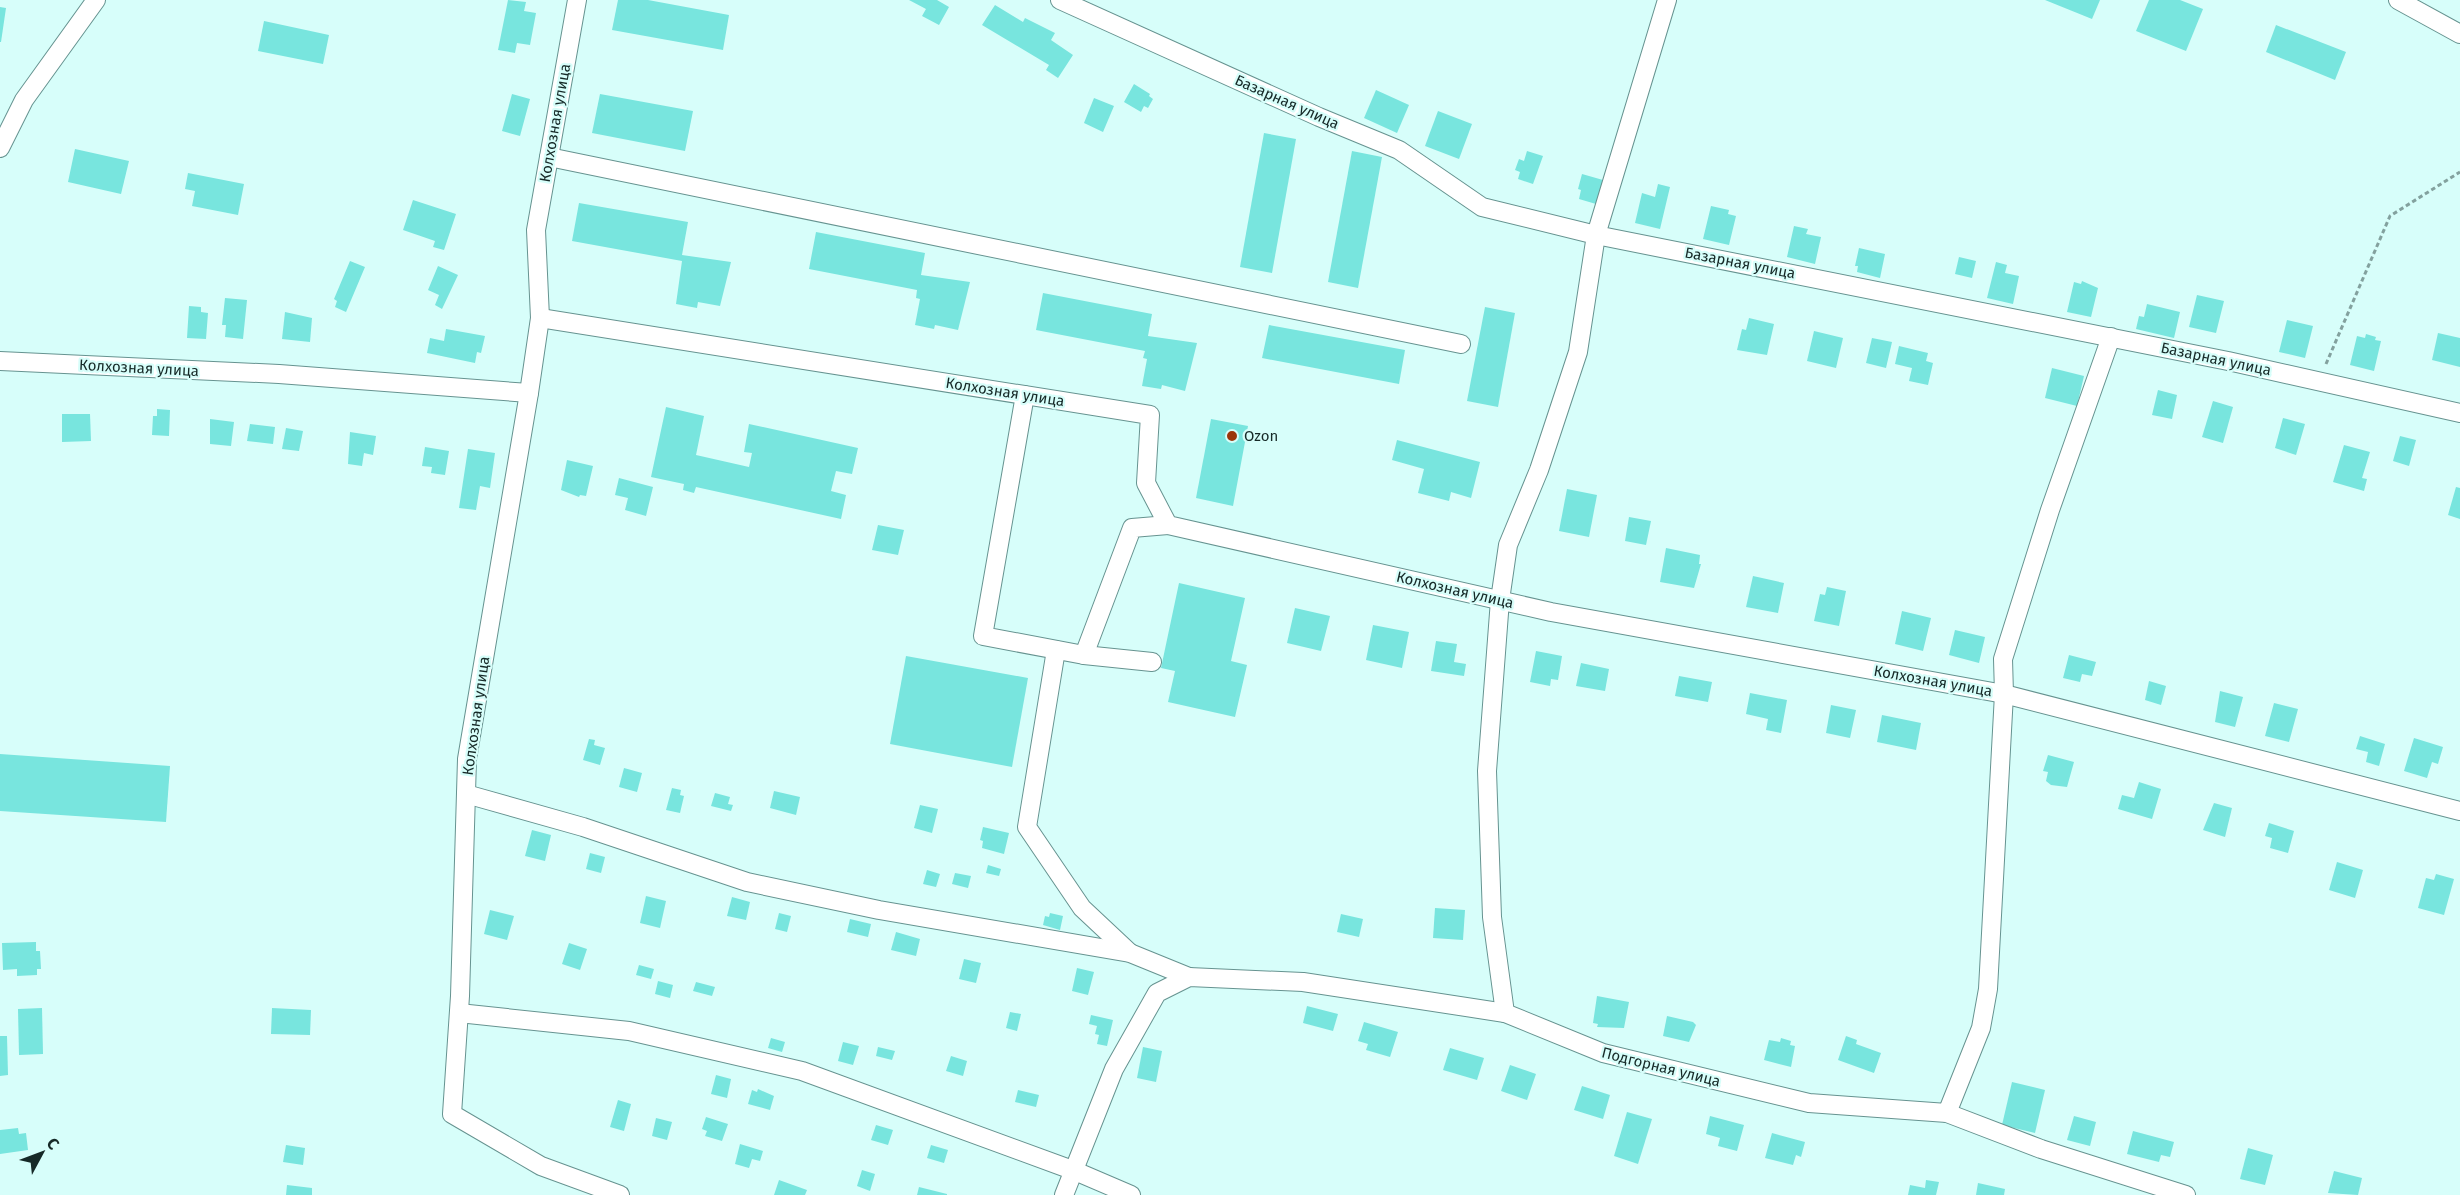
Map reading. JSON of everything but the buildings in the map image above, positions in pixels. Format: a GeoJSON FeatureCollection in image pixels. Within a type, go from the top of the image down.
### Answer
{"type":"FeatureCollection","features":[{"type":"Feature","properties":{"kind":"street"},"geometry":{"type":"LineString","coordinates":[[0,148],[24,100],[96,0]]}},
{"type":"Feature","properties":{"kind":"street","name":"Колхозная улица"},"geometry":{"type":"LineString","coordinates":[[577,0],[536,230],[540,318],[467,759],[459,1013],[452,1114],[541,1166],[620,1195]]}},
{"type":"Feature","properties":{"kind":"street","name":"Базарная улица"},"geometry":{"type":"LineString","coordinates":[[1060,0],[1319,117],[1399,150],[1482,207],[1596,235],[2111,337],[2460,413]]}},
{"type":"Feature","properties":{"kind":"street"},"geometry":{"type":"LineString","coordinates":[[1505,1013],[1492,917],[1487,771],[1500,600],[1508,545],[1539,470],[1578,352],[1596,235],[1668,0]]}},
{"type":"Feature","properties":{"kind":"street"},"geometry":{"type":"LineString","coordinates":[[2398,0],[2460,34]]}},
{"type":"Feature","properties":{"kind":"street"},"geometry":{"type":"LineString","coordinates":[[549,157],[1461,344]]}},
{"type":"Feature","properties":{"kind":"street","name":"Колхозная улица"},"geometry":{"type":"LineString","coordinates":[[540,318],[1150,415],[1146,483],[1168,525],[1551,612],[2004,694],[2460,811]]}},
{"type":"Feature","properties":{"kind":"street"},"geometry":{"type":"LineString","coordinates":[[1947,1113],[1981,1028],[1988,989],[2004,694],[2003,659],[2050,510],[2111,337]]}},
{"type":"Feature","properties":{"kind":"street","name":"Колхозная улица"},"geometry":{"type":"LineString","coordinates":[[0,361],[279,374],[529,393]]}},
{"type":"Feature","properties":{"kind":"street"},"geometry":{"type":"LineString","coordinates":[[1025,395],[983,636],[1084,656],[1152,662]]}},
{"type":"Feature","properties":{"kind":"street"},"geometry":{"type":"LineString","coordinates":[[1084,656],[1132,528],[1168,525]]}},
{"type":"Feature","properties":{"kind":"street"},"geometry":{"type":"LineString","coordinates":[[1056,650],[1027,828],[1082,908],[1130,953]]}},
{"type":"Feature","properties":{"kind":"street"},"geometry":{"type":"LineString","coordinates":[[466,794],[583,827],[747,882],[879,910],[1130,953],[1189,977]]}},
{"type":"Feature","properties":{"kind":"street"},"geometry":{"type":"LineString","coordinates":[[1064,1195],[1114,1069],[1157,993],[1189,977]]}},
{"type":"Feature","properties":{"kind":"street","name":"Подгорная улица"},"geometry":{"type":"LineString","coordinates":[[1189,977],[1303,982],[1505,1013],[1603,1053],[1809,1103],[1947,1113],[2041,1149],[2186,1195]]}},
{"type":"Feature","properties":{"kind":"street"},"geometry":{"type":"LineString","coordinates":[[459,1013],[629,1031],[802,1071],[1075,1171],[1131,1195]]}},
{"type":"Feature","properties":{"kind":"path"},"geometry":{"type":"LineString","coordinates":[[2318,381],[2390,216],[2460,172]]}},
{"type":"Feature","properties":{"kind":"place","name":"Ozon"},"geometry":{"type":"Point","coordinates":[1232,436]}}]}
